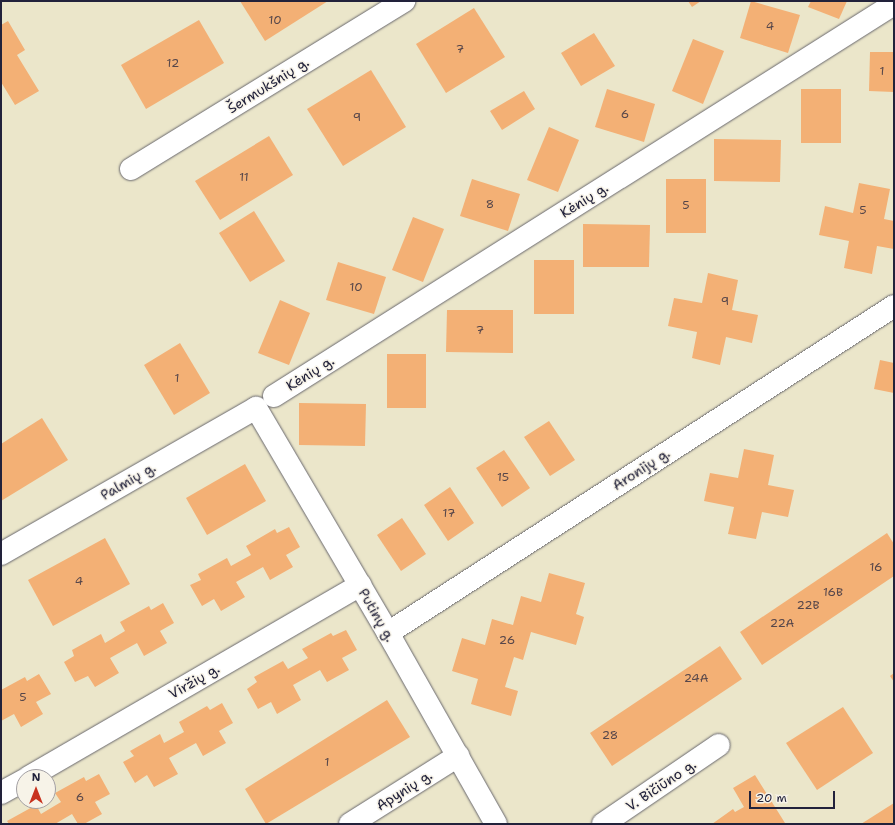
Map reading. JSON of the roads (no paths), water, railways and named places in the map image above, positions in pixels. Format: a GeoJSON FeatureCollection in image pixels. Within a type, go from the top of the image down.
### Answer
{"type":"FeatureCollection","features":[{"type":"Feature","properties":{"kind":"street","name":"Šermukšnių g."},"geometry":{"type":"LineString","coordinates":[[131,169],[404,1]]}},
{"type":"Feature","properties":{"kind":"street","name":"Kėnių g."},"geometry":{"type":"LineString","coordinates":[[274,396],[894,4]]}},
{"type":"Feature","properties":{"kind":"street","name":"Aronijų g."},"geometry":{"type":"LineString","coordinates":[[388,633],[894,306]]}},
{"type":"Feature","properties":{"kind":"street","name":"Putinų g."},"geometry":{"type":"LineString","coordinates":[[256,408],[388,633],[496,824]]}},
{"type":"Feature","properties":{"kind":"street","name":"Palmių g."},"geometry":{"type":"LineString","coordinates":[[1,554],[256,408]]}},
{"type":"Feature","properties":{"kind":"street","name":"Viržių g."},"geometry":{"type":"LineString","coordinates":[[43,769],[360,585]]}},
{"type":"Feature","properties":{"kind":"street","name":"V. Bičiūno g."},"geometry":{"type":"LineString","coordinates":[[603,824],[719,745]]}},
{"type":"Feature","properties":{"kind":"street","name":"Apynių g."},"geometry":{"type":"LineString","coordinates":[[350,824],[458,756]]}},
{"type":"Feature","properties":{"kind":"street"},"geometry":{"type":"LineString","coordinates":[[1,793],[16,785]]}}]}
